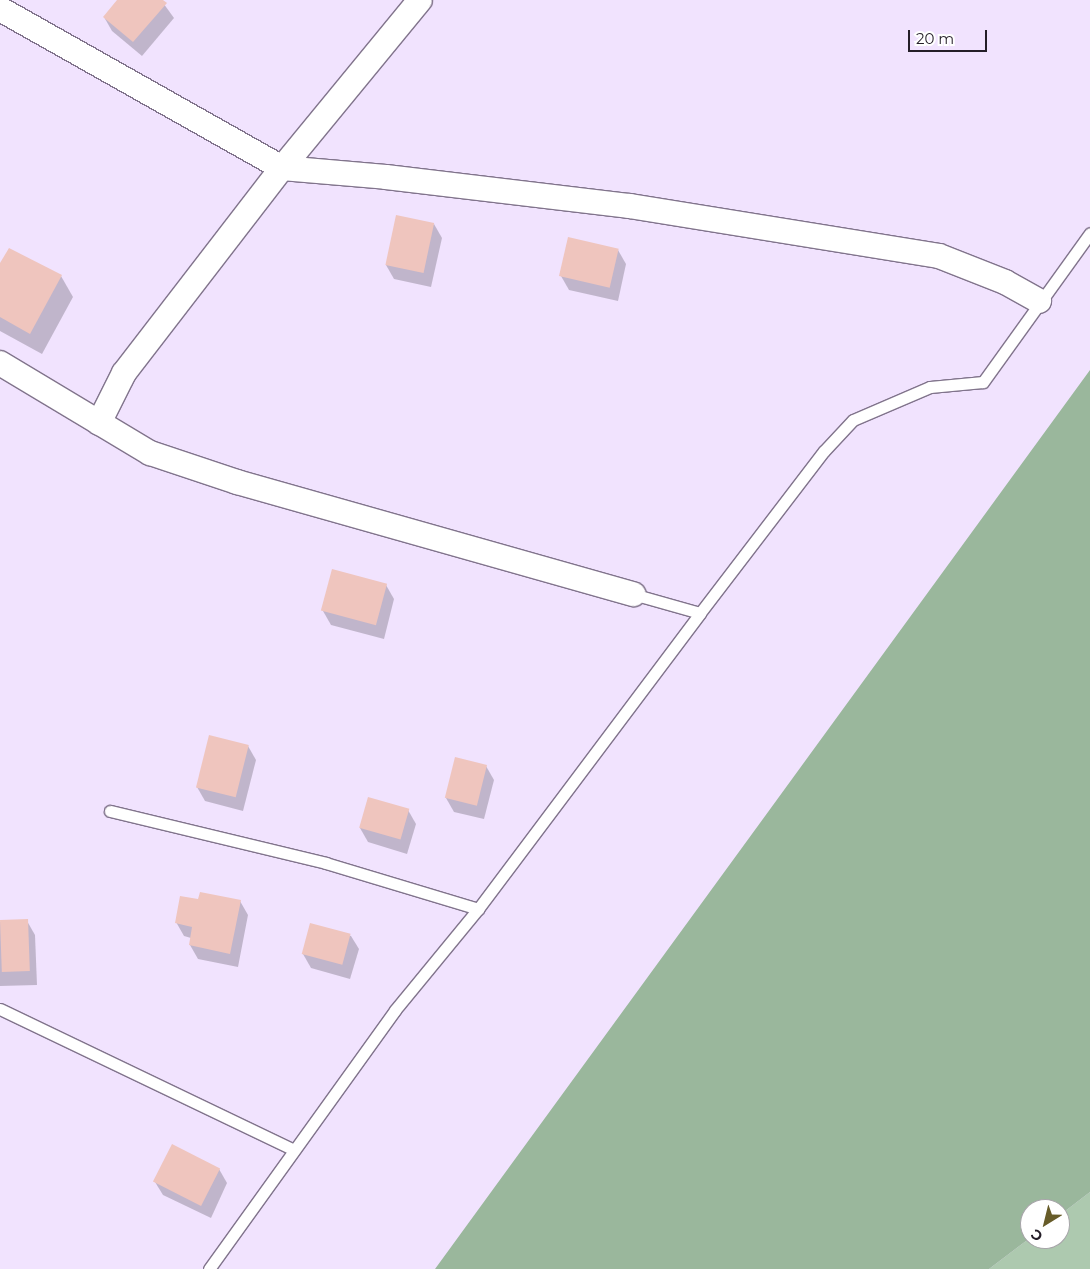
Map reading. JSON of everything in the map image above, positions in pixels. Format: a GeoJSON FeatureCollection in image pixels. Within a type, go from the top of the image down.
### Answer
{"type":"FeatureCollection","features":[{"type":"Feature","properties":{"kind":"street"},"geometry":{"type":"LineString","coordinates":[[99,423],[124,373],[282,168],[420,0]]}},
{"type":"Feature","properties":{"kind":"street"},"geometry":{"type":"LineString","coordinates":[[0,9],[282,168],[386,177],[630,206],[940,256],[1005,282],[1039,301]]}},
{"type":"Feature","properties":{"kind":"street"},"geometry":{"type":"LineString","coordinates":[[0,363],[70,402],[99,423],[150,453],[237,482],[633,594]]}},
{"type":"Feature","properties":{"kind":"lane"},"geometry":{"type":"LineString","coordinates":[[209,1269],[395,1010],[478,909],[824,451],[853,420],[930,387],[983,382],[1039,301],[1090,233]]}},
{"type":"Feature","properties":{"kind":"lane"},"geometry":{"type":"LineString","coordinates":[[633,594],[700,613]]}},
{"type":"Feature","properties":{"kind":"lane"},"geometry":{"type":"LineString","coordinates":[[110,811],[326,863],[478,909]]}},
{"type":"Feature","properties":{"kind":"lane"},"geometry":{"type":"LineString","coordinates":[[0,1009],[294,1150]]}},
{"type":"Feature","properties":{"kind":"green space"},"geometry":{"type":"Polygon","coordinates":[[[1090,370],[1090,1192],[1070,1207],[1070,1199],[1020,1199],[1020,1246],[989,1269],[435,1269],[1090,370]]]}},
{"type":"Feature","properties":{"kind":"green space"},"geometry":{"type":"Polygon","coordinates":[[[1090,1192],[1090,1269],[989,1269],[1020,1246],[1020,1249],[1070,1249],[1070,1207],[1090,1192]]]}},
{"type":"Feature","properties":{"kind":"building"},"geometry":{"type":"Polygon","coordinates":[[[117,0],[163,0],[167,3],[133,42],[103,17],[117,0]]]}},
{"type":"Feature","properties":{"kind":"building"},"geometry":{"type":"Polygon","coordinates":[[[396,215],[434,223],[424,273],[385,265],[396,215]]]}},
{"type":"Feature","properties":{"kind":"building"},"geometry":{"type":"Polygon","coordinates":[[[568,237],[619,249],[610,288],[559,276],[568,237]]]}},
{"type":"Feature","properties":{"kind":"building"},"geometry":{"type":"Polygon","coordinates":[[[9,248],[62,275],[30,334],[0,317],[0,263],[9,248]]]}},
{"type":"Feature","properties":{"kind":"building"},"geometry":{"type":"Polygon","coordinates":[[[332,569],[387,584],[376,625],[321,611],[332,569]]]}},
{"type":"Feature","properties":{"kind":"building"},"geometry":{"type":"Polygon","coordinates":[[[209,735],[249,745],[236,797],[196,787],[209,735]]]}},
{"type":"Feature","properties":{"kind":"building"},"geometry":{"type":"Polygon","coordinates":[[[455,757],[487,765],[477,806],[445,798],[455,757]]]}},
{"type":"Feature","properties":{"kind":"building"},"geometry":{"type":"Polygon","coordinates":[[[368,797],[409,809],[401,840],[359,828],[368,797]]]}},
{"type":"Feature","properties":{"kind":"building"},"geometry":{"type":"Polygon","coordinates":[[[200,892],[241,900],[230,954],[189,945],[192,927],[175,923],[180,896],[198,899],[200,892]]]}},
{"type":"Feature","properties":{"kind":"building"},"geometry":{"type":"Polygon","coordinates":[[[28,919],[30,971],[2,972],[0,920],[28,919]]]}},
{"type":"Feature","properties":{"kind":"building"},"geometry":{"type":"Polygon","coordinates":[[[310,923],[351,934],[342,965],[302,954],[310,923]]]}},
{"type":"Feature","properties":{"kind":"building"},"geometry":{"type":"Polygon","coordinates":[[[172,1144],[220,1169],[201,1206],[153,1181],[172,1144]]]}}]}
